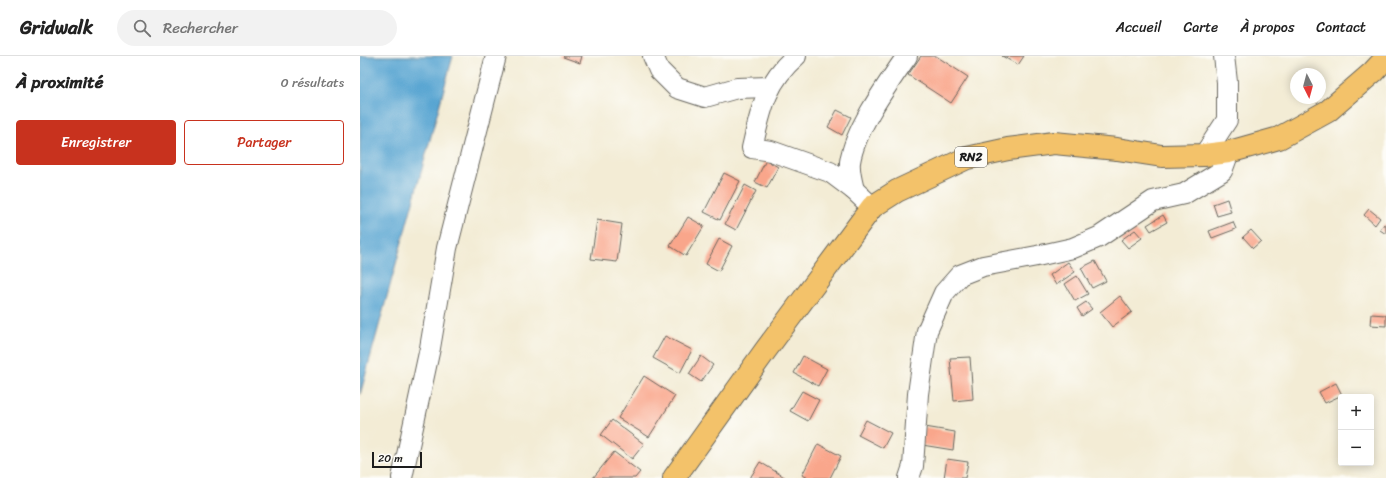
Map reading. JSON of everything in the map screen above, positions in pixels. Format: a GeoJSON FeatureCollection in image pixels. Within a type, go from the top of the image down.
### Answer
{"type":"FeatureCollection","features":[{"type":"Feature","properties":{"kind":"highway","name":"RN2"},"geometry":{"type":"LineString","coordinates":[[674,478],[774,338],[872,207],[897,191],[968,158],[1008,149],[1054,143],[1117,149],[1162,156],[1204,155],[1229,152],[1279,138],[1328,111],[1373,72],[1386,58]]}},
{"type":"Feature","properties":{"kind":"street"},"geometry":{"type":"LineString","coordinates":[[402,478],[430,348],[447,248],[496,56]]}},
{"type":"Feature","properties":{"kind":"street"},"geometry":{"type":"LineString","coordinates":[[653,56],[659,70],[677,88],[705,97],[737,88],[770,87]]}},
{"type":"Feature","properties":{"kind":"street"},"geometry":{"type":"LineString","coordinates":[[796,56],[783,67],[770,87],[760,111],[752,148],[771,151],[830,172],[854,190],[872,207]]}},
{"type":"Feature","properties":{"kind":"street"},"geometry":{"type":"LineString","coordinates":[[854,190],[850,164],[856,138],[872,110],[907,56]]}},
{"type":"Feature","properties":{"kind":"street"},"geometry":{"type":"LineString","coordinates":[[1204,155],[1227,120],[1227,82],[1224,56]]}},
{"type":"Feature","properties":{"kind":"street"},"geometry":{"type":"LineString","coordinates":[[909,478],[913,466],[918,394],[927,331],[944,293],[960,275],[983,266],[1073,248],[1099,237],[1153,201],[1184,194],[1222,170],[1229,152]]}},
{"type":"Feature","properties":{"kind":"water"},"geometry":{"type":"Polygon","coordinates":[[[360,56],[453,56],[360,395],[360,56]]]}},
{"type":"Feature","properties":{"kind":"building"},"geometry":{"type":"Polygon","coordinates":[[[582,56],[580,63],[563,57],[582,56]]]}},
{"type":"Feature","properties":{"kind":"building"},"geometry":{"type":"Polygon","coordinates":[[[921,56],[936,56],[968,77],[951,103],[908,75],[921,56]]]}},
{"type":"Feature","properties":{"kind":"building"},"geometry":{"type":"Polygon","coordinates":[[[1002,56],[1024,56],[1018,65],[1002,56]]]}},
{"type":"Feature","properties":{"kind":"building"},"geometry":{"type":"Polygon","coordinates":[[[837,110],[851,117],[842,135],[828,127],[837,110]]]}},
{"type":"Feature","properties":{"kind":"building"},"geometry":{"type":"Polygon","coordinates":[[[766,160],[778,167],[767,188],[755,182],[766,160]]]}},
{"type":"Feature","properties":{"kind":"building"},"geometry":{"type":"Polygon","coordinates":[[[724,173],[740,181],[720,220],[704,212],[724,173]]]}},
{"type":"Feature","properties":{"kind":"building"},"geometry":{"type":"Polygon","coordinates":[[[745,185],[756,191],[736,230],[725,224],[745,185]]]}},
{"type":"Feature","properties":{"kind":"building"},"geometry":{"type":"Polygon","coordinates":[[[1227,199],[1231,212],[1217,216],[1213,204],[1227,199]]]}},
{"type":"Feature","properties":{"kind":"building"},"geometry":{"type":"Polygon","coordinates":[[[1369,209],[1380,218],[1375,225],[1364,215],[1369,209]]]}},
{"type":"Feature","properties":{"kind":"building"},"geometry":{"type":"Polygon","coordinates":[[[1163,215],[1167,222],[1151,231],[1147,225],[1163,215]]]}},
{"type":"Feature","properties":{"kind":"building"},"geometry":{"type":"Polygon","coordinates":[[[688,217],[704,226],[686,256],[670,246],[688,217]]]}},
{"type":"Feature","properties":{"kind":"building"},"geometry":{"type":"Polygon","coordinates":[[[597,220],[622,224],[617,262],[591,259],[597,220]]]}},
{"type":"Feature","properties":{"kind":"building"},"geometry":{"type":"Polygon","coordinates":[[[1233,222],[1236,229],[1212,238],[1209,231],[1233,222]]]}},
{"type":"Feature","properties":{"kind":"building"},"geometry":{"type":"Polygon","coordinates":[[[1384,224],[1386,225],[1386,234],[1380,230],[1384,224]]]}},
{"type":"Feature","properties":{"kind":"building"},"geometry":{"type":"Polygon","coordinates":[[[1135,230],[1142,238],[1128,248],[1121,240],[1135,230]]]}},
{"type":"Feature","properties":{"kind":"building"},"geometry":{"type":"Polygon","coordinates":[[[1251,230],[1261,241],[1253,248],[1243,237],[1251,230]]]}},
{"type":"Feature","properties":{"kind":"building"},"geometry":{"type":"Polygon","coordinates":[[[719,239],[732,246],[719,271],[706,264],[719,239]]]}},
{"type":"Feature","properties":{"kind":"building"},"geometry":{"type":"Polygon","coordinates":[[[1095,261],[1106,281],[1092,288],[1081,268],[1095,261]]]}},
{"type":"Feature","properties":{"kind":"building"},"geometry":{"type":"Polygon","coordinates":[[[1068,262],[1075,272],[1056,285],[1050,275],[1068,262]]]}},
{"type":"Feature","properties":{"kind":"building"},"geometry":{"type":"Polygon","coordinates":[[[1077,276],[1088,294],[1075,301],[1065,284],[1077,276]]]}},
{"type":"Feature","properties":{"kind":"building"},"geometry":{"type":"Polygon","coordinates":[[[1120,296],[1132,312],[1112,327],[1100,312],[1120,296]]]}},
{"type":"Feature","properties":{"kind":"building"},"geometry":{"type":"Polygon","coordinates":[[[1086,302],[1092,309],[1082,316],[1077,308],[1086,302]]]}},
{"type":"Feature","properties":{"kind":"building"},"geometry":{"type":"Polygon","coordinates":[[[1371,314],[1386,315],[1386,326],[1370,325],[1371,314]]]}},
{"type":"Feature","properties":{"kind":"building"},"geometry":{"type":"Polygon","coordinates":[[[665,336],[692,350],[680,373],[653,358],[665,336]]]}},
{"type":"Feature","properties":{"kind":"building"},"geometry":{"type":"Polygon","coordinates":[[[701,356],[713,365],[701,382],[689,374],[701,356]]]}},
{"type":"Feature","properties":{"kind":"building"},"geometry":{"type":"Polygon","coordinates":[[[803,356],[827,369],[818,386],[794,373],[803,356]]]}},
{"type":"Feature","properties":{"kind":"building"},"geometry":{"type":"Polygon","coordinates":[[[970,357],[973,399],[954,401],[950,358],[970,357]]]}},
{"type":"Feature","properties":{"kind":"building"},"geometry":{"type":"Polygon","coordinates":[[[644,376],[675,396],[649,437],[618,418],[644,376]]]}},
{"type":"Feature","properties":{"kind":"building"},"geometry":{"type":"Polygon","coordinates":[[[1336,383],[1342,394],[1338,394],[1338,397],[1325,403],[1319,392],[1336,383]]]}},
{"type":"Feature","properties":{"kind":"building"},"geometry":{"type":"Polygon","coordinates":[[[802,391],[819,400],[808,421],[790,411],[802,391]]]}},
{"type":"Feature","properties":{"kind":"building"},"geometry":{"type":"Polygon","coordinates":[[[612,420],[644,444],[632,459],[601,435],[612,420]]]}},
{"type":"Feature","properties":{"kind":"building"},"geometry":{"type":"Polygon","coordinates":[[[866,420],[891,433],[883,448],[858,435],[866,420]]]}},
{"type":"Feature","properties":{"kind":"building"},"geometry":{"type":"Polygon","coordinates":[[[925,427],[955,432],[953,450],[922,445],[925,427]]]}},
{"type":"Feature","properties":{"kind":"building"},"geometry":{"type":"Polygon","coordinates":[[[818,444],[841,456],[830,478],[809,478],[802,475],[818,444]]]}},
{"type":"Feature","properties":{"kind":"building"},"geometry":{"type":"Polygon","coordinates":[[[614,452],[640,472],[635,478],[593,478],[614,452]]]}},
{"type":"Feature","properties":{"kind":"building"},"geometry":{"type":"Polygon","coordinates":[[[947,459],[968,462],[965,478],[944,478],[947,459]]]}},
{"type":"Feature","properties":{"kind":"building"},"geometry":{"type":"Polygon","coordinates":[[[760,462],[786,478],[750,478],[760,462]]]}}]}
